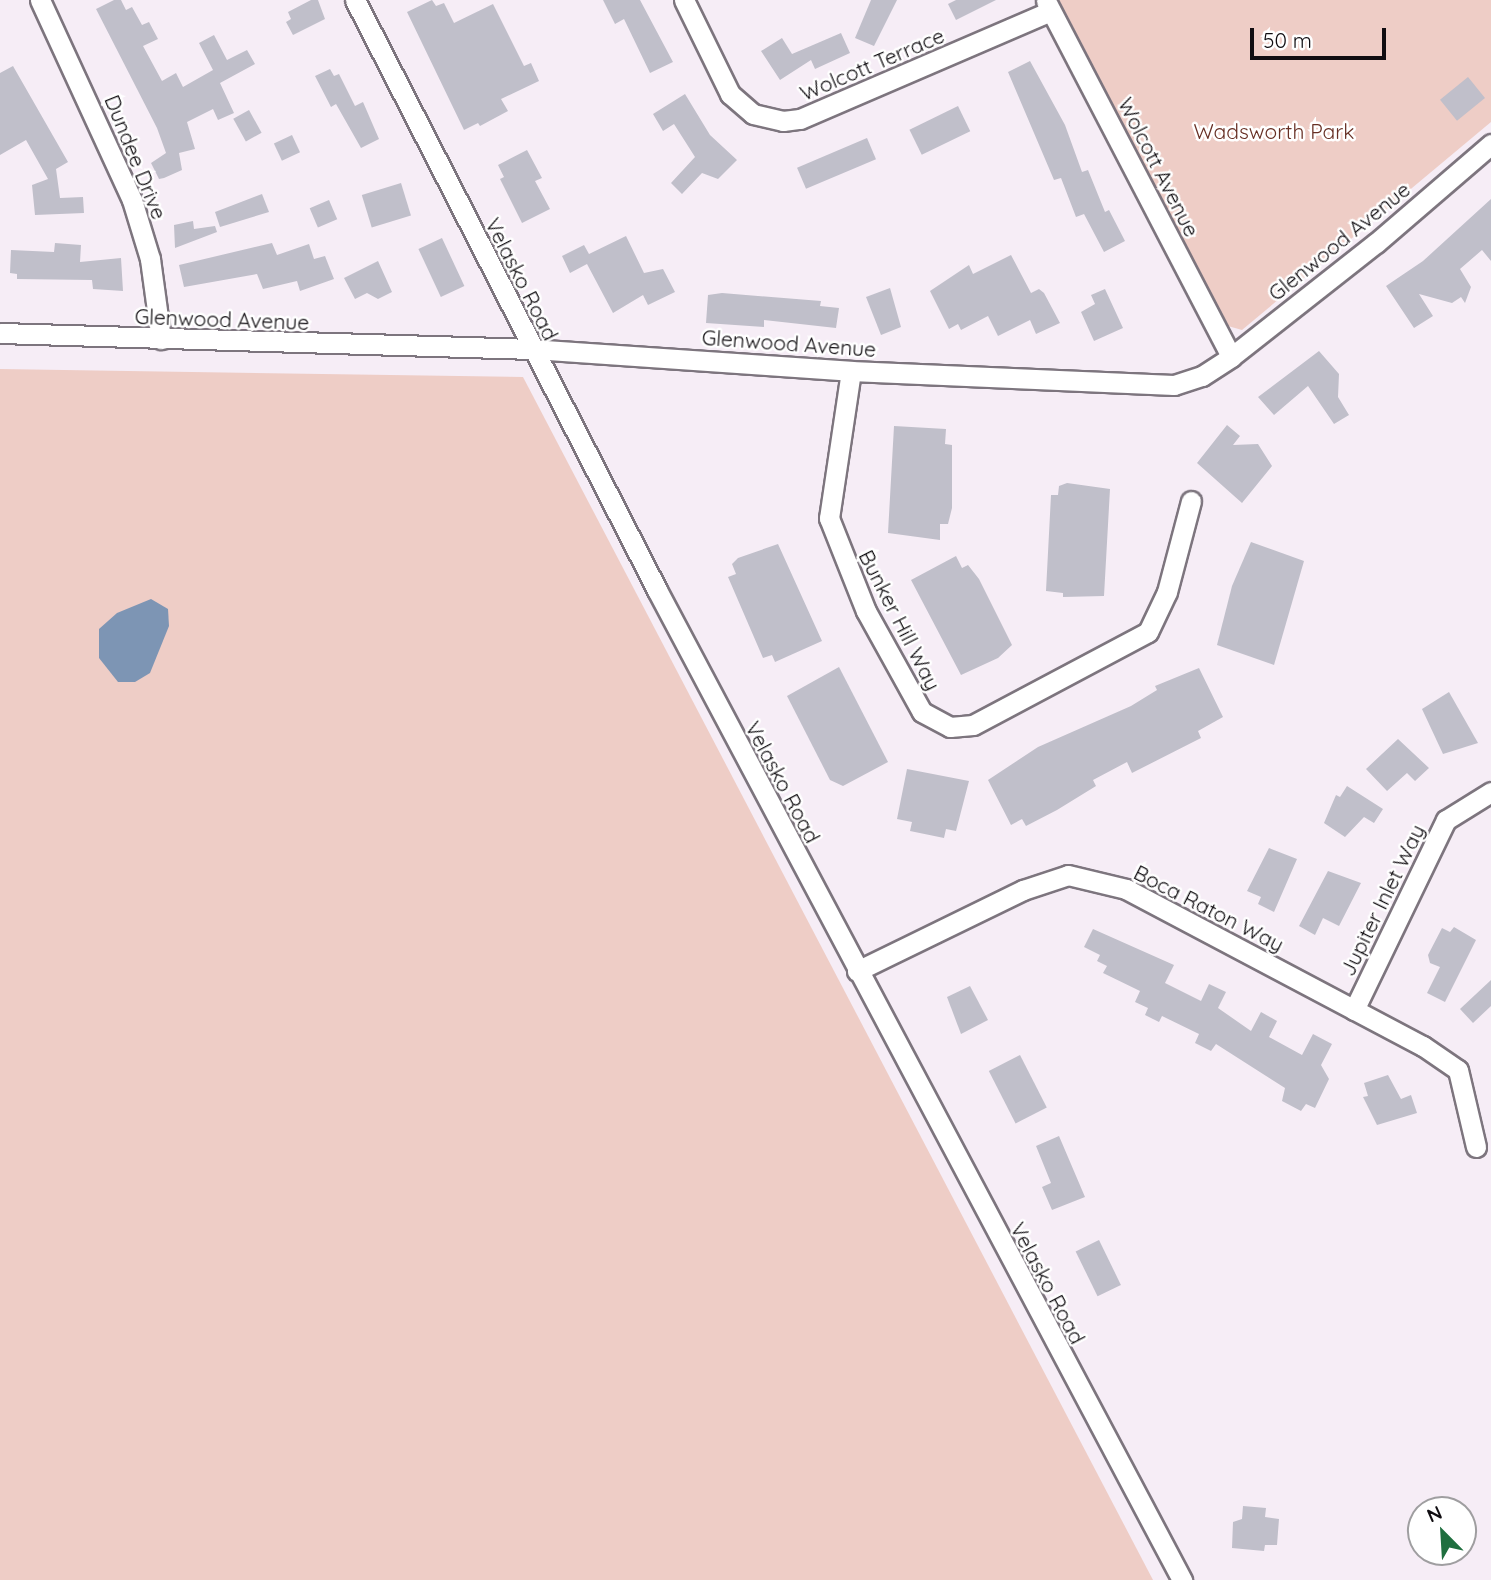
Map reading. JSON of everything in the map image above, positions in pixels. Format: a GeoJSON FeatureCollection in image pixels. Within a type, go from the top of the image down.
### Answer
{"type":"FeatureCollection","features":[{"type":"Feature","properties":{"kind":"street","name":"Dundee Drive"},"geometry":{"type":"LineString","coordinates":[[40,0],[132,200],[150,259],[161,339]]}},
{"type":"Feature","properties":{"kind":"street","name":"Velasko Road"},"geometry":{"type":"LineString","coordinates":[[355,0],[531,349],[857,971],[1182,1580]]}},
{"type":"Feature","properties":{"kind":"street","name":"Wolcott Terrace"},"geometry":{"type":"LineString","coordinates":[[684,0],[730,94],[753,114],[783,121],[800,119],[1048,6]]}},
{"type":"Feature","properties":{"kind":"street","name":"Wolcott Avenue"},"geometry":{"type":"LineString","coordinates":[[1048,6],[1231,357]]}},
{"type":"Feature","properties":{"kind":"street","name":"Glenwood Avenue"},"geometry":{"type":"LineString","coordinates":[[0,334],[531,349],[1146,387],[1202,376],[1231,357],[1376,243],[1491,144]]}},
{"type":"Feature","properties":{"kind":"street","name":"Bunker Hill Way"},"geometry":{"type":"LineString","coordinates":[[851,370],[829,518],[866,611],[922,712],[950,727],[984,720],[1148,632],[1167,592],[1191,501]]}},
{"type":"Feature","properties":{"kind":"street","name":"Jupiter Inlet Way"},"geometry":{"type":"LineString","coordinates":[[1354,1010],[1447,820],[1491,792]]}},
{"type":"Feature","properties":{"kind":"street","name":"Boca Raton Way"},"geometry":{"type":"LineString","coordinates":[[857,971],[1023,890],[1068,875],[1126,889],[1354,1010],[1458,1070],[1476,1147]]}},
{"type":"Feature","properties":{"kind":"green space","name":"Wadsworth Park"},"geometry":{"type":"Polygon","coordinates":[[[1059,0],[1491,0],[1491,122],[1242,330],[1228,326],[1059,0]]]}},
{"type":"Feature","properties":{"kind":"green space"},"geometry":{"type":"Polygon","coordinates":[[[0,369],[523,377],[1153,1580],[0,1580],[0,369]]]}},
{"type":"Feature","properties":{"kind":"water"},"geometry":{"type":"Polygon","coordinates":[[[151,599],[168,609],[169,626],[150,673],[135,682],[118,682],[99,658],[99,629],[117,613],[151,599]]]}},
{"type":"Feature","properties":{"kind":"building"},"geometry":{"type":"Polygon","coordinates":[[[114,0],[121,0],[126,10],[132,7],[142,25],[149,22],[158,39],[143,46],[162,81],[176,73],[183,87],[213,70],[199,43],[214,35],[227,60],[247,50],[255,64],[220,83],[234,113],[218,120],[213,109],[187,122],[195,149],[179,153],[182,170],[164,178],[159,179],[151,163],[166,153],[157,128],[96,9],[114,0]]]}},
{"type":"Feature","properties":{"kind":"building"},"geometry":{"type":"Polygon","coordinates":[[[311,0],[318,0],[325,19],[293,35],[286,22],[291,19],[288,12],[311,0]]]}},
{"type":"Feature","properties":{"kind":"building"},"geometry":{"type":"Polygon","coordinates":[[[432,0],[436,6],[444,3],[454,23],[493,4],[524,66],[531,63],[539,81],[501,99],[508,111],[480,126],[478,123],[464,130],[407,12],[432,0]]]}},
{"type":"Feature","properties":{"kind":"building"},"geometry":{"type":"Polygon","coordinates":[[[603,0],[640,0],[673,62],[650,73],[624,19],[615,24],[603,0]]]}},
{"type":"Feature","properties":{"kind":"building"},"geometry":{"type":"Polygon","coordinates":[[[871,0],[897,0],[874,46],[855,38],[871,0]]]}},
{"type":"Feature","properties":{"kind":"building"},"geometry":{"type":"Polygon","coordinates":[[[956,0],[996,0],[956,20],[948,4],[956,0]]]}},
{"type":"Feature","properties":{"kind":"building"},"geometry":{"type":"Polygon","coordinates":[[[841,33],[850,53],[815,69],[811,60],[780,80],[761,51],[782,38],[792,54],[841,33]]]}},
{"type":"Feature","properties":{"kind":"building"},"geometry":{"type":"Polygon","coordinates":[[[1030,61],[1065,125],[1082,172],[1088,170],[1105,212],[1109,210],[1125,241],[1104,252],[1084,214],[1076,217],[1061,178],[1054,180],[1008,72],[1030,61]]]}},
{"type":"Feature","properties":{"kind":"building"},"geometry":{"type":"Polygon","coordinates":[[[13,66],[68,162],[56,169],[60,198],[83,197],[84,213],[35,215],[32,185],[48,179],[26,140],[0,155],[0,73],[13,66]]]}},
{"type":"Feature","properties":{"kind":"building"},"geometry":{"type":"Polygon","coordinates":[[[330,69],[334,76],[339,74],[355,106],[363,102],[379,139],[361,148],[336,104],[331,107],[315,76],[330,69]]]}},
{"type":"Feature","properties":{"kind":"building"},"geometry":{"type":"Polygon","coordinates":[[[1468,77],[1485,98],[1457,121],[1440,100],[1468,77]]]}},
{"type":"Feature","properties":{"kind":"building"},"geometry":{"type":"Polygon","coordinates":[[[685,94],[710,135],[737,160],[718,179],[702,173],[682,194],[671,183],[695,157],[674,124],[663,131],[653,114],[685,94]]]}},
{"type":"Feature","properties":{"kind":"building"},"geometry":{"type":"Polygon","coordinates":[[[958,106],[970,131],[922,155],[909,130],[958,106]]]}},
{"type":"Feature","properties":{"kind":"building"},"geometry":{"type":"Polygon","coordinates":[[[249,110],[262,133],[246,141],[233,119],[249,110]]]}},
{"type":"Feature","properties":{"kind":"building"},"geometry":{"type":"Polygon","coordinates":[[[292,135],[300,152],[282,161],[274,143],[292,135]]]}},
{"type":"Feature","properties":{"kind":"building"},"geometry":{"type":"Polygon","coordinates":[[[867,138],[876,159],[806,189],[797,168],[867,138]]]}},
{"type":"Feature","properties":{"kind":"building"},"geometry":{"type":"Polygon","coordinates":[[[527,150],[542,178],[535,181],[550,209],[522,223],[500,179],[504,177],[498,165],[527,150]]]}},
{"type":"Feature","properties":{"kind":"building"},"geometry":{"type":"Polygon","coordinates":[[[401,183],[411,216],[372,228],[362,195],[401,183]]]}},
{"type":"Feature","properties":{"kind":"building"},"geometry":{"type":"Polygon","coordinates":[[[262,194],[269,212],[220,227],[215,212],[262,194]]]}},
{"type":"Feature","properties":{"kind":"building"},"geometry":{"type":"Polygon","coordinates":[[[1491,199],[1491,261],[1482,250],[1460,269],[1471,287],[1465,303],[1461,297],[1452,303],[1419,294],[1433,316],[1414,328],[1386,286],[1423,261],[1491,199]]]}},
{"type":"Feature","properties":{"kind":"building"},"geometry":{"type":"Polygon","coordinates":[[[329,200],[337,219],[318,228],[310,208],[329,200]]]}},
{"type":"Feature","properties":{"kind":"building"},"geometry":{"type":"Polygon","coordinates":[[[193,221],[194,229],[215,226],[217,232],[175,248],[174,225],[193,221]]]}},
{"type":"Feature","properties":{"kind":"building"},"geometry":{"type":"Polygon","coordinates":[[[626,236],[644,273],[663,269],[675,292],[648,305],[643,295],[613,313],[587,264],[570,273],[562,256],[584,245],[589,254],[626,236]]]}},
{"type":"Feature","properties":{"kind":"building"},"geometry":{"type":"Polygon","coordinates":[[[442,238],[464,286],[441,297],[418,249],[442,238]]]}},
{"type":"Feature","properties":{"kind":"building"},"geometry":{"type":"Polygon","coordinates":[[[55,243],[81,245],[80,262],[121,258],[123,291],[93,289],[92,280],[17,279],[17,274],[10,273],[11,250],[54,252],[55,243]]]}},
{"type":"Feature","properties":{"kind":"building"},"geometry":{"type":"Polygon","coordinates":[[[272,243],[277,255],[309,244],[314,259],[325,256],[334,279],[300,291],[297,281],[263,289],[257,274],[184,287],[179,265],[272,243]]]}},
{"type":"Feature","properties":{"kind":"building"},"geometry":{"type":"Polygon","coordinates":[[[1011,255],[1031,293],[1039,289],[1044,293],[1060,323],[1036,334],[1030,320],[998,336],[988,316],[961,330],[958,324],[949,329],[930,291],[969,265],[973,274],[1011,255]]]}},
{"type":"Feature","properties":{"kind":"building"},"geometry":{"type":"Polygon","coordinates":[[[378,261],[392,292],[378,299],[367,293],[355,299],[344,278],[378,261]]]}},
{"type":"Feature","properties":{"kind":"building"},"geometry":{"type":"Polygon","coordinates":[[[890,288],[901,327],[881,335],[866,297],[890,288]]]}},
{"type":"Feature","properties":{"kind":"building"},"geometry":{"type":"Polygon","coordinates":[[[1105,289],[1123,328],[1094,341],[1081,312],[1095,304],[1091,295],[1105,289]]]}},
{"type":"Feature","properties":{"kind":"building"},"geometry":{"type":"Polygon","coordinates":[[[722,293],[821,301],[820,306],[839,308],[836,328],[764,320],[764,327],[706,323],[708,295],[722,293]]]}},
{"type":"Feature","properties":{"kind":"building"},"geometry":{"type":"Polygon","coordinates":[[[1319,351],[1339,374],[1338,397],[1349,415],[1334,424],[1308,386],[1274,415],[1258,397],[1319,351]]]}},
{"type":"Feature","properties":{"kind":"building"},"geometry":{"type":"Polygon","coordinates":[[[1227,425],[1240,436],[1233,445],[1258,444],[1272,466],[1242,503],[1197,463],[1227,425]]]}},
{"type":"Feature","properties":{"kind":"building"},"geometry":{"type":"Polygon","coordinates":[[[894,426],[946,429],[945,444],[952,445],[952,508],[948,524],[940,524],[940,540],[888,533],[894,426]]]}},
{"type":"Feature","properties":{"kind":"building"},"geometry":{"type":"Polygon","coordinates":[[[1067,483],[1110,489],[1104,596],[1063,597],[1063,593],[1046,591],[1051,495],[1058,495],[1059,486],[1067,483]]]}},
{"type":"Feature","properties":{"kind":"building"},"geometry":{"type":"Polygon","coordinates":[[[1251,542],[1304,561],[1274,665],[1217,645],[1232,586],[1251,542]]]}},
{"type":"Feature","properties":{"kind":"building"},"geometry":{"type":"Polygon","coordinates":[[[778,544],[822,641],[775,662],[772,655],[763,658],[728,577],[736,574],[732,564],[738,558],[778,544]]]}},
{"type":"Feature","properties":{"kind":"building"},"geometry":{"type":"Polygon","coordinates":[[[956,556],[962,568],[968,565],[979,579],[1012,645],[998,658],[961,675],[911,580],[956,556]]]}},
{"type":"Feature","properties":{"kind":"building"},"geometry":{"type":"Polygon","coordinates":[[[839,667],[888,762],[843,786],[830,780],[787,696],[839,667]]]}},
{"type":"Feature","properties":{"kind":"building"},"geometry":{"type":"Polygon","coordinates":[[[1199,668],[1223,717],[1198,731],[1201,738],[1132,773],[1127,762],[1093,780],[1096,786],[1057,810],[1026,826],[1022,819],[1011,825],[988,780],[1038,747],[1131,706],[1157,690],[1155,686],[1199,668]]]}},
{"type":"Feature","properties":{"kind":"building"},"geometry":{"type":"Polygon","coordinates":[[[1449,692],[1478,743],[1443,754],[1422,709],[1449,692]]]}},
{"type":"Feature","properties":{"kind":"building"},"geometry":{"type":"Polygon","coordinates":[[[1398,739],[1429,768],[1415,781],[1407,773],[1387,791],[1366,769],[1398,739]]]}},
{"type":"Feature","properties":{"kind":"building"},"geometry":{"type":"Polygon","coordinates":[[[907,769],[969,781],[956,831],[946,829],[944,838],[910,831],[912,822],[897,819],[907,769]]]}},
{"type":"Feature","properties":{"kind":"building"},"geometry":{"type":"Polygon","coordinates":[[[1347,786],[1383,809],[1374,823],[1364,817],[1345,837],[1324,823],[1336,795],[1340,797],[1347,786]]]}},
{"type":"Feature","properties":{"kind":"building"},"geometry":{"type":"Polygon","coordinates":[[[1269,848],[1297,859],[1274,912],[1258,904],[1261,897],[1247,891],[1269,848]]]}},
{"type":"Feature","properties":{"kind":"building"},"geometry":{"type":"Polygon","coordinates":[[[1328,871],[1361,883],[1339,926],[1323,918],[1315,935],[1299,926],[1328,871]]]}},
{"type":"Feature","properties":{"kind":"building"},"geometry":{"type":"Polygon","coordinates":[[[1454,927],[1476,940],[1445,1002],[1427,993],[1440,967],[1430,963],[1428,955],[1442,928],[1450,932],[1454,927]]]}},
{"type":"Feature","properties":{"kind":"building"},"geometry":{"type":"Polygon","coordinates":[[[1093,929],[1174,965],[1165,983],[1201,1001],[1209,984],[1226,992],[1218,1008],[1251,1031],[1261,1012],[1277,1021],[1269,1037],[1302,1055],[1313,1034],[1332,1044],[1321,1065],[1329,1079],[1315,1108],[1306,1104],[1301,1111],[1282,1101],[1285,1088],[1216,1044],[1211,1051],[1195,1043],[1199,1034],[1162,1016],[1159,1022],[1145,1015],[1148,1008],[1135,1002],[1140,991],[1103,973],[1107,966],[1097,961],[1100,955],[1084,947],[1093,929]]]}},
{"type":"Feature","properties":{"kind":"building"},"geometry":{"type":"Polygon","coordinates":[[[1491,980],[1491,1006],[1473,1023],[1460,1009],[1491,980]]]}},
{"type":"Feature","properties":{"kind":"building"},"geometry":{"type":"Polygon","coordinates":[[[970,986],[988,1020],[961,1034],[947,997],[970,986]]]}},
{"type":"Feature","properties":{"kind":"building"},"geometry":{"type":"Polygon","coordinates":[[[1020,1055],[1047,1108],[1016,1123],[989,1071],[1020,1055]]]}},
{"type":"Feature","properties":{"kind":"building"},"geometry":{"type":"Polygon","coordinates":[[[1388,1075],[1401,1099],[1411,1095],[1417,1113],[1377,1125],[1363,1097],[1368,1096],[1364,1083],[1388,1075]]]}},
{"type":"Feature","properties":{"kind":"building"},"geometry":{"type":"Polygon","coordinates":[[[1059,1136],[1085,1197],[1052,1210],[1042,1187],[1051,1183],[1036,1146],[1059,1136]]]}},
{"type":"Feature","properties":{"kind":"building"},"geometry":{"type":"Polygon","coordinates":[[[1099,1240],[1121,1285],[1098,1296],[1076,1251],[1099,1240]]]}},
{"type":"Feature","properties":{"kind":"building"},"geometry":{"type":"Polygon","coordinates":[[[1243,1506],[1266,1508],[1265,1517],[1279,1519],[1277,1545],[1265,1545],[1264,1551],[1232,1548],[1233,1522],[1242,1519],[1243,1506]]]}}]}
